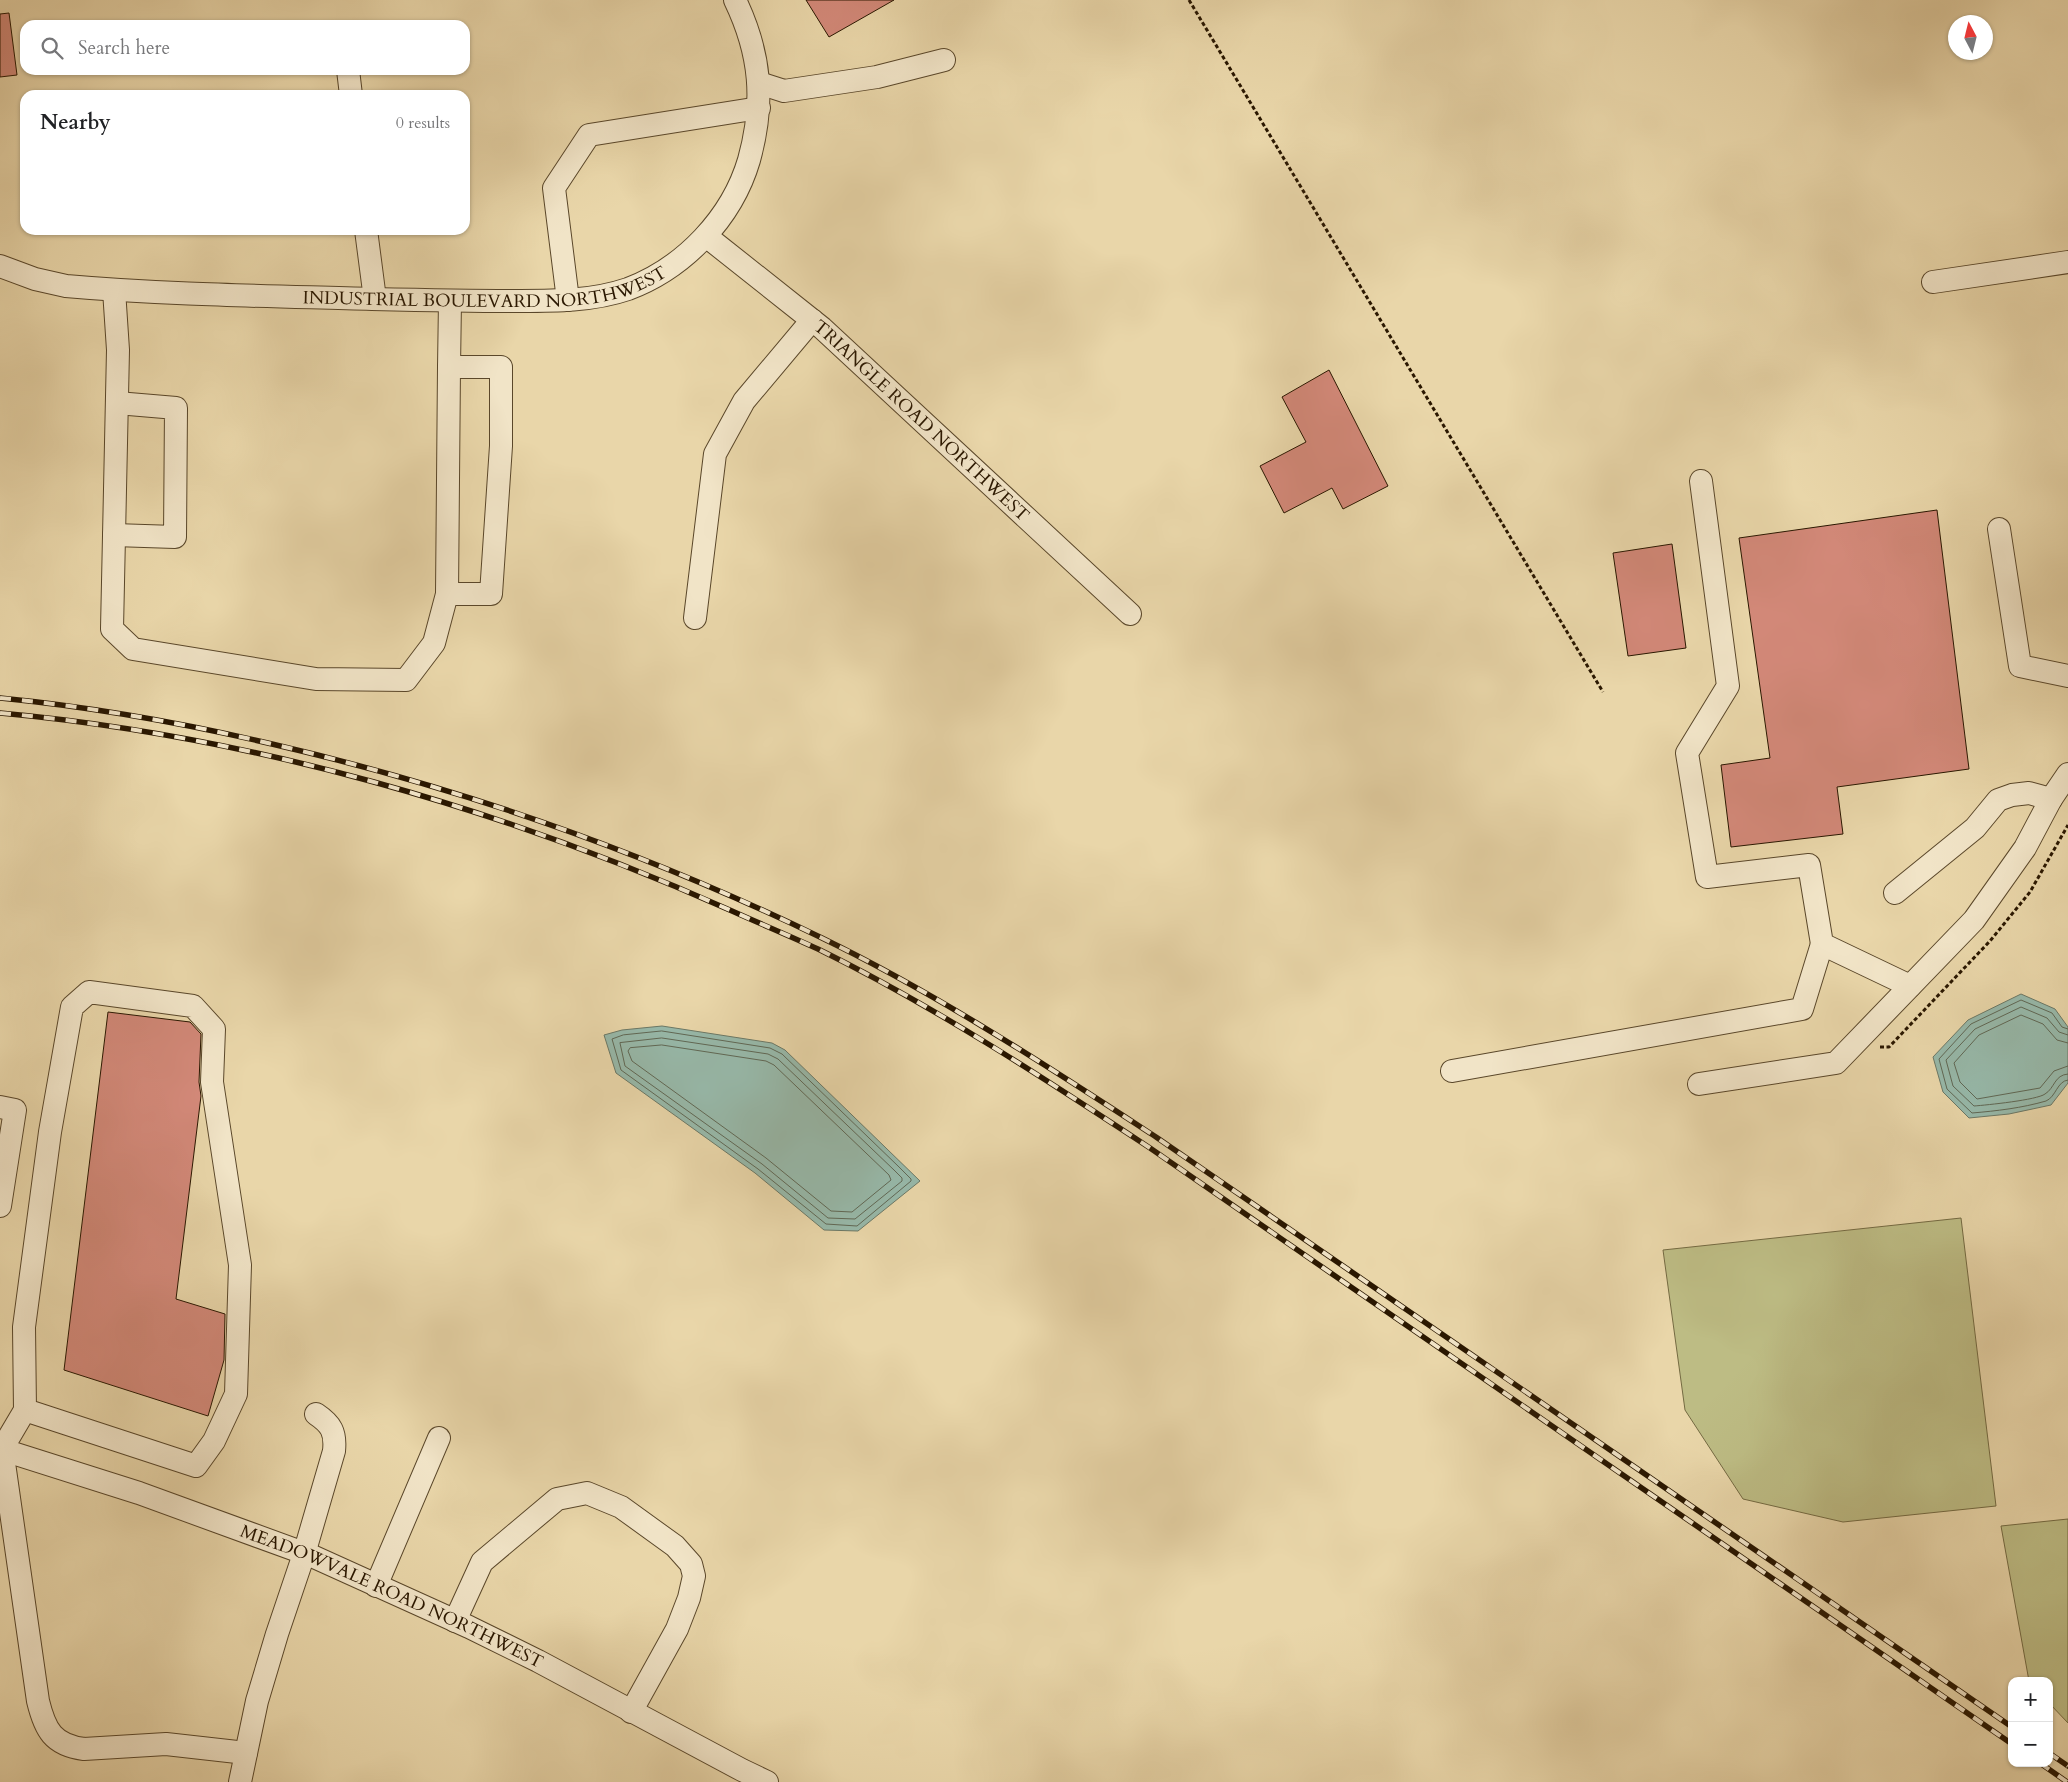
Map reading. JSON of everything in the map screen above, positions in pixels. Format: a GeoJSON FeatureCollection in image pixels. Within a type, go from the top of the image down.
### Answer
{"type":"FeatureCollection","features":[{"type":"Feature","properties":{"kind":"street","name":"INDUSTRIAL BOULEVARD NORTHWEST"},"geometry":{"type":"LineString","coordinates":[[0,266],[35,280],[66,286],[114,290],[375,299],[450,301],[568,300],[600,297],[638,284],[656,276],[680,260],[706,236],[724,210],[746,168],[754,141],[759,108],[759,83],[755,54],[734,0]]}},
{"type":"Feature","properties":{"kind":"street"},"geometry":{"type":"LineString","coordinates":[[759,83],[784,91],[878,76],[944,60]]}},
{"type":"Feature","properties":{"kind":"street"},"geometry":{"type":"LineString","coordinates":[[349,75],[350,90]]}},
{"type":"Feature","properties":{"kind":"street"},"geometry":{"type":"LineString","coordinates":[[568,300],[554,188],[589,135],[759,108]]}},
{"type":"Feature","properties":{"kind":"street"},"geometry":{"type":"LineString","coordinates":[[367,235],[375,299]]}},
{"type":"Feature","properties":{"kind":"street","name":"TRIANGLE ROAD NORTHWEST"},"geometry":{"type":"LineString","coordinates":[[706,236],[812,320],[1130,614]]}},
{"type":"Feature","properties":{"kind":"street"},"geometry":{"type":"LineString","coordinates":[[1933,282],[2068,262]]}},
{"type":"Feature","properties":{"kind":"street"},"geometry":{"type":"LineString","coordinates":[[114,290],[118,350],[112,629],[133,649],[316,679],[406,680],[434,643],[447,594],[450,301]]}},
{"type":"Feature","properties":{"kind":"street"},"geometry":{"type":"LineString","coordinates":[[695,618],[715,454],[744,401],[812,320]]}},
{"type":"Feature","properties":{"kind":"street"},"geometry":{"type":"LineString","coordinates":[[447,594],[491,594],[500,446],[502,367],[448,367]]}},
{"type":"Feature","properties":{"kind":"street"},"geometry":{"type":"LineString","coordinates":[[114,535],[175,537],[176,408],[117,403]]}},
{"type":"Feature","properties":{"kind":"street"},"geometry":{"type":"LineString","coordinates":[[1452,1070],[1802,1009],[1822,944],[1809,866],[1707,877],[1687,753],[1728,686],[1701,481]]}},
{"type":"Feature","properties":{"kind":"street"},"geometry":{"type":"LineString","coordinates":[[1999,529],[2020,666],[2068,676]]}},
{"type":"Feature","properties":{"kind":"street"},"geometry":{"type":"LineString","coordinates":[[1699,1084],[1836,1063],[1974,920],[2025,848],[2051,799],[2068,774]]}},
{"type":"Feature","properties":{"kind":"street"},"geometry":{"type":"LineString","coordinates":[[1895,893],[1975,828],[1998,800],[2012,795],[2029,793],[2051,799]]}},
{"type":"Feature","properties":{"kind":"street"},"geometry":{"type":"LineString","coordinates":[[1822,944],[1910,986]]}},
{"type":"Feature","properties":{"kind":"street"},"geometry":{"type":"LineString","coordinates":[[25,1410],[196,1466],[214,1440],[236,1394],[240,1265],[212,1082],[214,1029],[193,1006],[88,992],[72,1007],[50,1132],[32,1257],[24,1327],[25,1410],[1,1449],[4,1495],[38,1701],[43,1720],[50,1733],[60,1742],[72,1748],[84,1750],[166,1744],[246,1753]]}},
{"type":"Feature","properties":{"kind":"street"},"geometry":{"type":"LineString","coordinates":[[0,1107],[14,1110],[0,1206]]}},
{"type":"Feature","properties":{"kind":"street"},"geometry":{"type":"LineString","coordinates":[[240,1782],[258,1701],[277,1634],[304,1554],[334,1451],[335,1440],[333,1430],[328,1422],[316,1414]]}},
{"type":"Feature","properties":{"kind":"street"},"geometry":{"type":"LineString","coordinates":[[376,1586],[439,1438]]}},
{"type":"Feature","properties":{"kind":"street","name":"MEADOWVALE ROAD NORTHWEST"},"geometry":{"type":"LineString","coordinates":[[1,1449],[139,1493],[304,1554],[455,1621],[538,1661],[631,1712],[767,1782]]}},
{"type":"Feature","properties":{"kind":"street"},"geometry":{"type":"LineString","coordinates":[[455,1621],[482,1562],[557,1499],[587,1493],[621,1507],[674,1546],[691,1564],[694,1576],[689,1598],[677,1629],[631,1712]]}},
{"type":"Feature","properties":{"kind":"path"},"geometry":{"type":"LineString","coordinates":[[1189,0],[1603,692]]}},
{"type":"Feature","properties":{"kind":"shaded area"},"geometry":{"type":"Polygon","coordinates":[[[1961,1218],[1996,1506],[1843,1522],[1743,1499],[1685,1410],[1663,1250],[1961,1218]]]}},
{"type":"Feature","properties":{"kind":"shaded area"},"geometry":{"type":"Polygon","coordinates":[[[2068,1519],[2068,1723],[2053,1707],[2053,1677],[2028,1677],[2001,1526],[2068,1519]]]}},
{"type":"Feature","properties":{"kind":"water"},"geometry":{"type":"Polygon","coordinates":[[[2021,994],[2055,1009],[2068,1027],[2068,1083],[2051,1105],[2009,1114],[1969,1118],[1943,1092],[1933,1057],[1968,1020],[2021,994]]]}},
{"type":"Feature","properties":{"kind":"water"},"geometry":{"type":"Polygon","coordinates":[[[662,1026],[772,1043],[785,1050],[920,1181],[858,1231],[824,1230],[755,1173],[616,1073],[604,1035],[622,1030],[662,1026]]]}},
{"type":"Feature","properties":{"kind":"building"},"geometry":{"type":"Polygon","coordinates":[[[806,0],[894,0],[829,37],[806,0]]]}},
{"type":"Feature","properties":{"kind":"building"},"geometry":{"type":"Polygon","coordinates":[[[9,13],[17,75],[0,77],[0,14],[9,13]]]}},
{"type":"Feature","properties":{"kind":"building"},"geometry":{"type":"Polygon","coordinates":[[[1329,370],[1388,486],[1343,509],[1332,488],[1284,513],[1260,466],[1306,442],[1282,397],[1329,370]]]}},
{"type":"Feature","properties":{"kind":"building"},"geometry":{"type":"Polygon","coordinates":[[[1937,510],[1969,769],[1837,787],[1843,834],[1731,847],[1721,765],[1770,758],[1739,538],[1937,510]]]}},
{"type":"Feature","properties":{"kind":"building"},"geometry":{"type":"Polygon","coordinates":[[[1672,544],[1686,648],[1628,656],[1613,553],[1672,544]]]}},
{"type":"Feature","properties":{"kind":"building"},"geometry":{"type":"Polygon","coordinates":[[[108,1012],[190,1022],[201,1034],[199,1082],[201,1096],[176,1299],[225,1314],[224,1360],[208,1416],[64,1370],[108,1012]]]}},
{"type":"Feature","properties":{"kind":"railway"},"geometry":{"type":"LineString","coordinates":[[0,698],[137,716],[205,729],[343,761],[413,781],[483,802],[621,851],[689,878],[822,938],[908,983],[992,1032],[1156,1137],[2008,1724]]}},
{"type":"Feature","properties":{"kind":"railway"},"geometry":{"type":"LineString","coordinates":[[0,713],[94,724],[188,739],[374,782],[465,809],[556,840],[645,874],[807,944],[861,971],[987,1043],[1150,1148],[2008,1741]]}},
{"type":"Feature","properties":{"kind":"railway"},"geometry":{"type":"LineString","coordinates":[[2053,1756],[2068,1766]]}},
{"type":"Feature","properties":{"kind":"railway"},"geometry":{"type":"LineString","coordinates":[[2046,1767],[2067,1782]]}}]}
